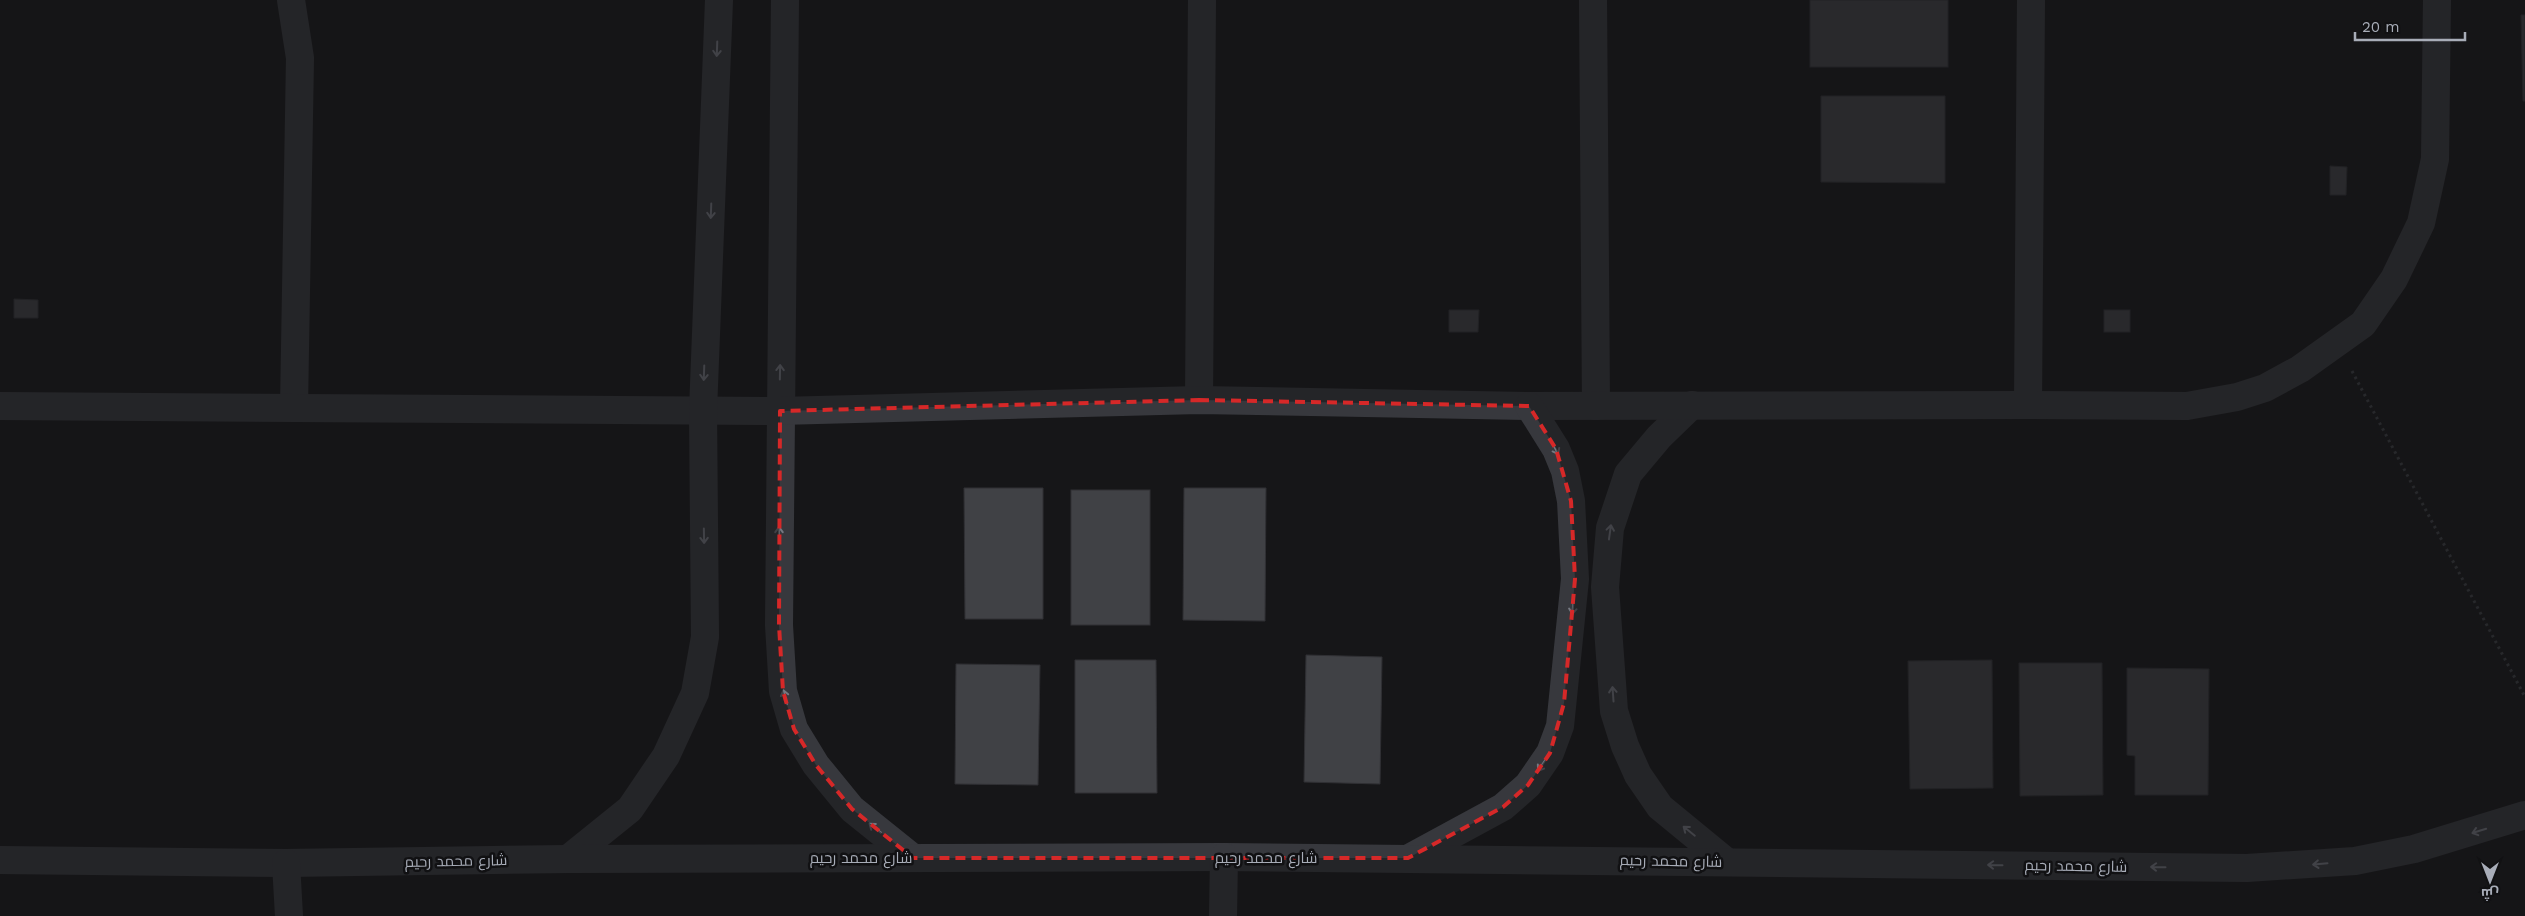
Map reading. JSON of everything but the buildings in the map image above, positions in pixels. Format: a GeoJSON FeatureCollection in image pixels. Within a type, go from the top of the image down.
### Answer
{"type":"FeatureCollection","features":[{"type":"Feature","properties":{"kind":"street"},"geometry":{"type":"LineString","coordinates":[[292,0],[300,58],[294,407]]}},
{"type":"Feature","properties":{"kind":"street"},"geometry":{"type":"LineString","coordinates":[[568,859],[630,809],[666,756],[694,693],[705,637],[703,411],[719,0]]}},
{"type":"Feature","properties":{"kind":"street"},"geometry":{"type":"LineString","coordinates":[[785,0],[779,625],[783,691],[794,729],[816,765],[852,809],[913,858]]}},
{"type":"Feature","properties":{"kind":"street"},"geometry":{"type":"LineString","coordinates":[[1199,400],[1202,0]]}},
{"type":"Feature","properties":{"kind":"street"},"geometry":{"type":"LineString","coordinates":[[1593,0],[1596,406]]}},
{"type":"Feature","properties":{"kind":"street"},"geometry":{"type":"LineString","coordinates":[[2028,404],[2031,0]]}},
{"type":"Feature","properties":{"kind":"street"},"geometry":{"type":"LineString","coordinates":[[0,406],[780,411],[1199,400],[1529,406],[2028,404],[2187,406],[2237,397],[2265,388],[2300,369],[2363,324],[2394,279],[2421,223],[2435,159],[2437,0]]}},
{"type":"Feature","properties":{"kind":"street"},"geometry":{"type":"LineString","coordinates":[[1692,405],[1659,437],[1628,474],[1610,528],[1606,587],[1614,711],[1625,746],[1638,775],[1660,807],[1727,862]]}},
{"type":"Feature","properties":{"kind":"street"},"geometry":{"type":"LineString","coordinates":[[1408,858],[1503,807],[1528,785],[1550,753],[1560,726],[1575,579],[1571,501],[1565,471],[1556,449],[1529,406]]}},
{"type":"Feature","properties":{"kind":"street","name":"شارع محمد رحيم"},"geometry":{"type":"LineString","coordinates":[[0,859],[286,863],[568,859],[1224,857],[2296,866],[2354,862],[2414,849],[2525,815]]}},
{"type":"Feature","properties":{"kind":"street"},"geometry":{"type":"LineString","coordinates":[[1222,916],[1224,857]]}},
{"type":"Feature","properties":{"kind":"street"},"geometry":{"type":"LineString","coordinates":[[286,863],[288,916]]}},
{"type":"Feature","properties":{"kind":"path"},"geometry":{"type":"LineString","coordinates":[[2338,343],[2525,697]]}},
{"type":"Feature","properties":{"kind":"highlighted area"},"geometry":{"type":"Polygon","coordinates":[[[1199,400],[1529,406],[1556,449],[1571,501],[1575,579],[1564,703],[1550,753],[1528,785],[1503,807],[1408,858],[913,858],[852,809],[816,765],[794,729],[783,691],[779,625],[780,411],[1199,400]]]}}]}
